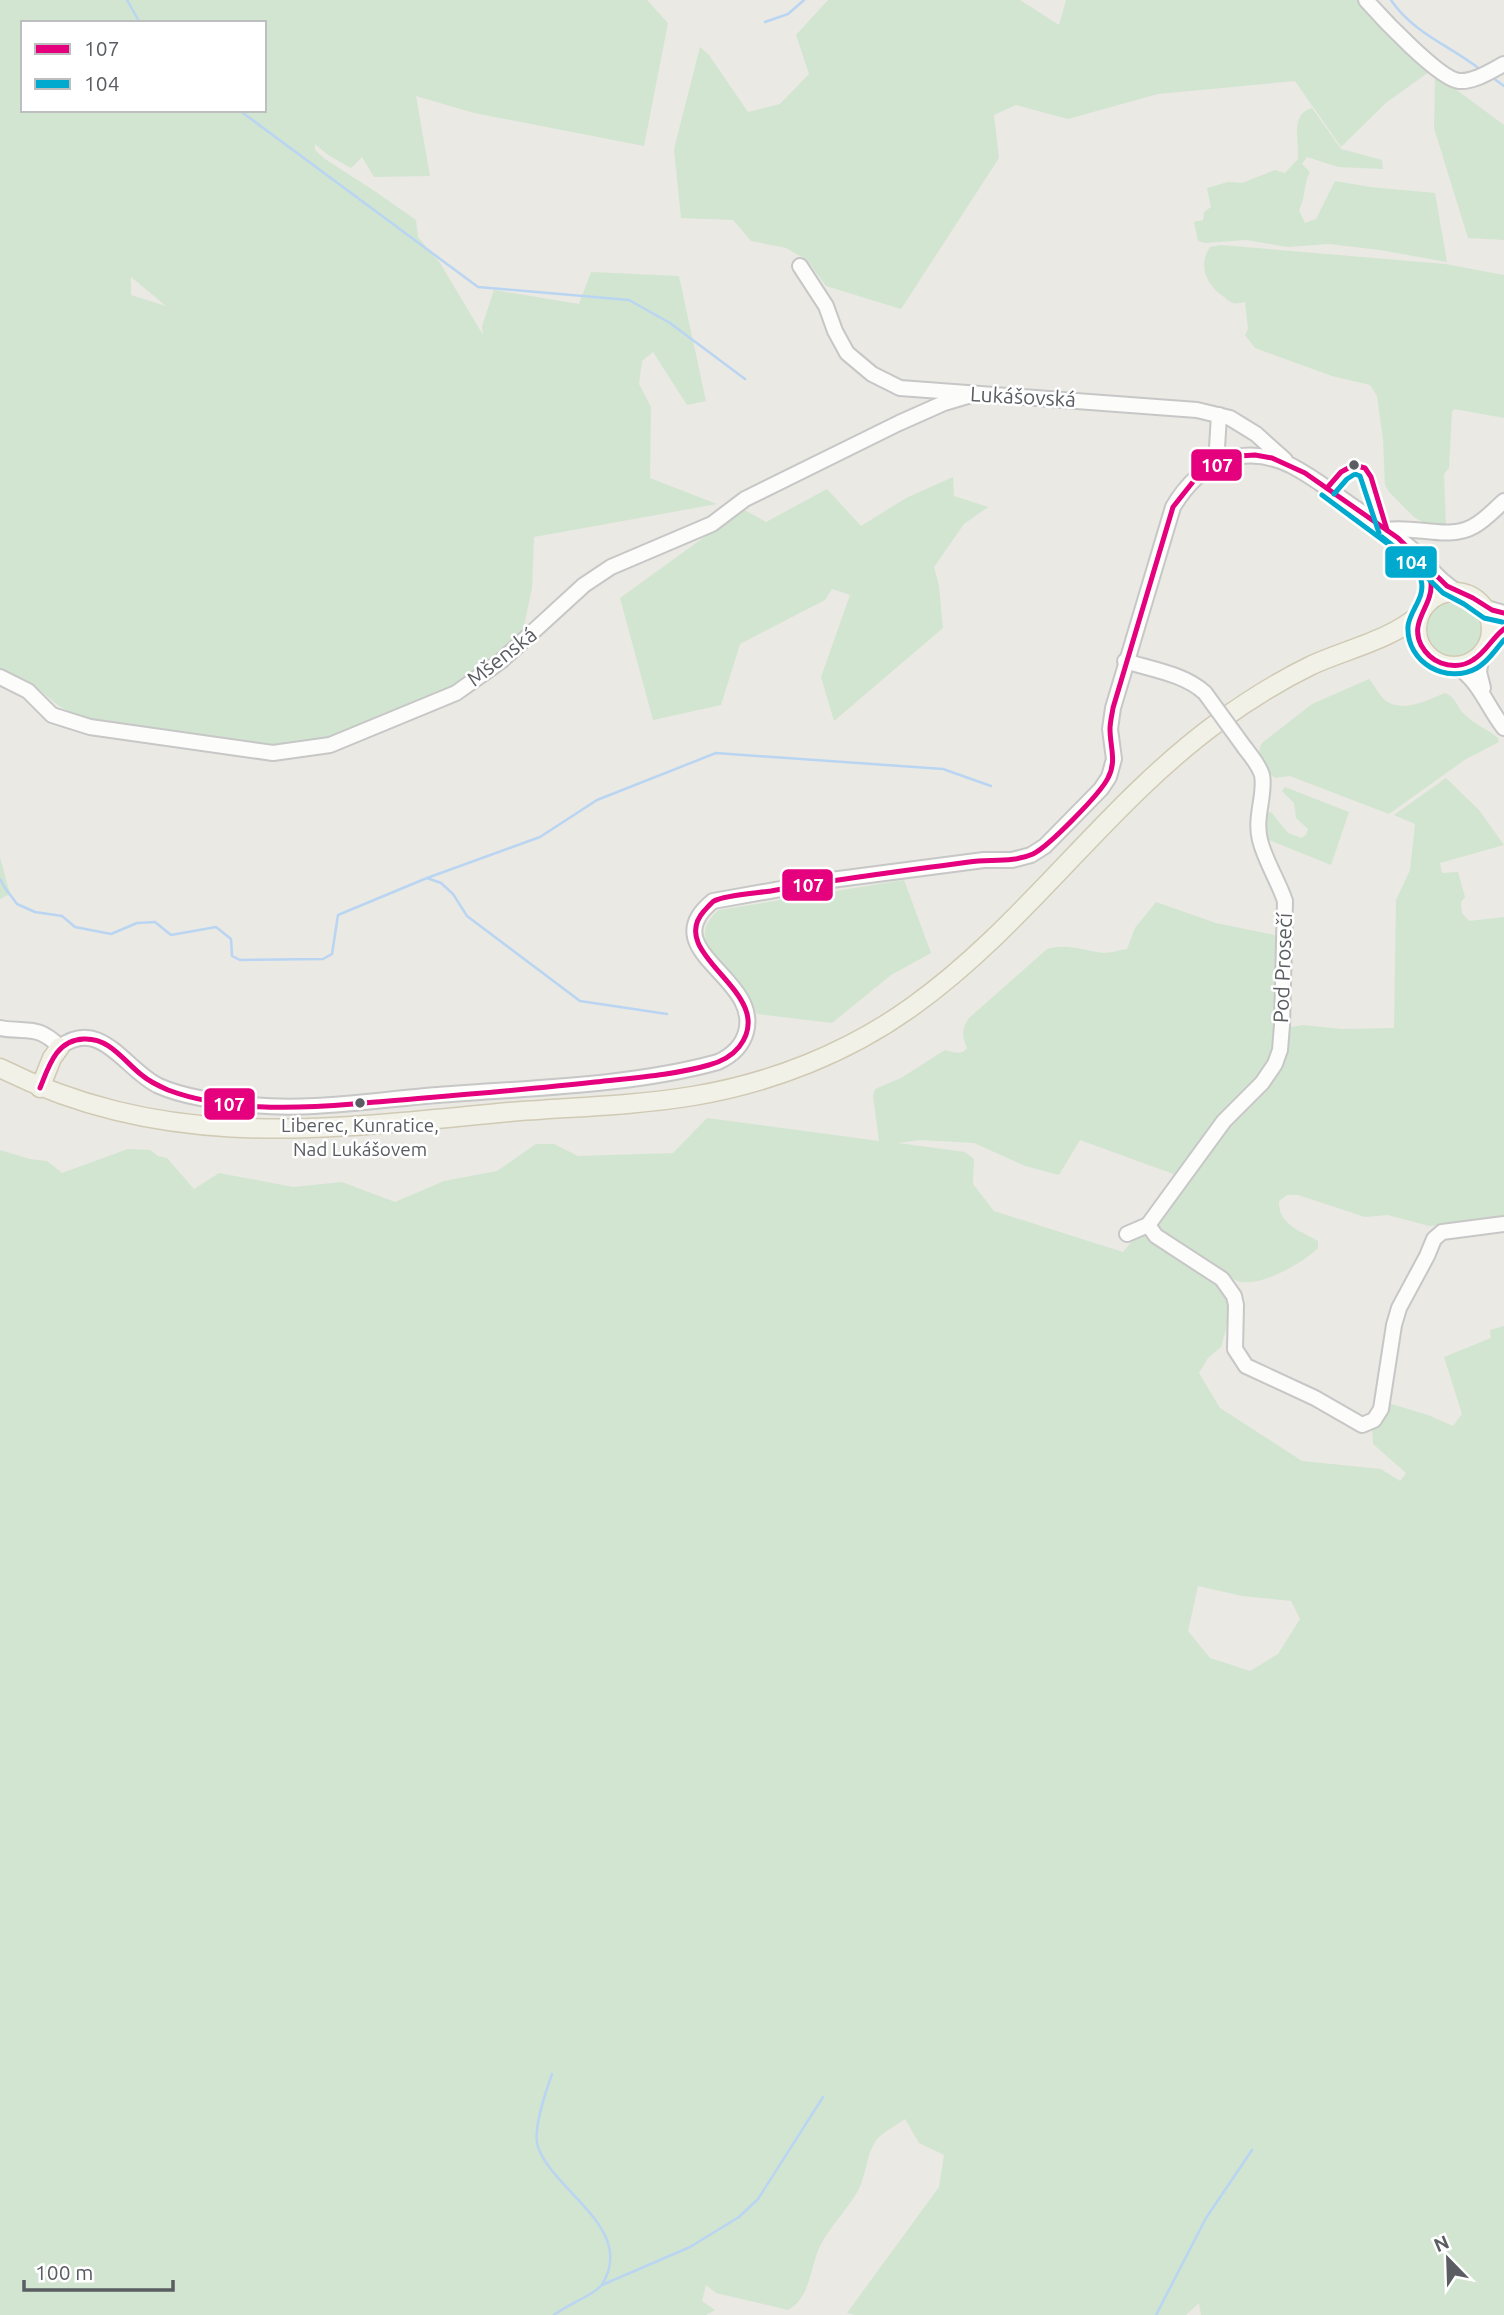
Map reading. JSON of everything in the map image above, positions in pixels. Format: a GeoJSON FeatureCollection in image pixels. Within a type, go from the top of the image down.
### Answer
{"type":"FeatureCollection","features":[{"type":"Feature","properties":{"kind":"main road"},"geometry":{"type":"LineString","coordinates":[[0,1068],[40,1088],[134,1116],[225,1128],[286,1130],[384,1124],[691,1096],[780,1074],[822,1058],[872,1033],[911,1008],[974,956],[1185,747],[1249,700],[1314,664],[1406,625],[1443,594],[1460,593],[1477,600],[1490,624],[1485,647],[1470,662],[1456,666],[1436,662],[1422,648],[1411,642],[1394,641],[1349,651]]}},
{"type":"Feature","properties":{"kind":"main road"},"geometry":{"type":"LineString","coordinates":[[1422,648],[1417,631],[1424,608]]}},
{"type":"Feature","properties":{"kind":"main road"},"geometry":{"type":"LineString","coordinates":[[40,1088],[52,1058],[61,1047]]}},
{"type":"Feature","properties":{"kind":"street"},"geometry":{"type":"LineString","coordinates":[[1366,0],[1397,33],[1452,79],[1462,82],[1504,64]]}},
{"type":"Feature","properties":{"kind":"street","name":"Lukášovská"},"geometry":{"type":"LineString","coordinates":[[800,266],[811,280],[847,353],[872,374],[900,388],[1197,410],[1230,418],[1256,434],[1291,466]]}},
{"type":"Feature","properties":{"kind":"street","name":"Mšenská"},"geometry":{"type":"LineString","coordinates":[[0,677],[28,691],[52,715],[90,727],[272,753],[330,745],[456,693],[501,662],[584,585],[611,567],[712,524],[745,499],[899,423],[944,403],[971,395]]}},
{"type":"Feature","properties":{"kind":"street"},"geometry":{"type":"LineString","coordinates":[[1216,464],[1219,415]]}},
{"type":"Feature","properties":{"kind":"street"},"geometry":{"type":"LineString","coordinates":[[0,1028],[38,1030],[61,1047],[75,1039],[97,1040],[115,1049],[147,1079],[169,1090],[242,1104],[276,1107],[371,1103],[556,1086],[625,1079],[704,1066],[728,1057],[736,1050],[743,1041],[748,1021],[743,1000],[707,960],[696,941],[694,924],[701,911],[713,901],[831,880],[984,860],[1012,860],[1031,855],[1045,846],[1101,789],[1109,777],[1114,759],[1110,729],[1125,662],[1173,507],[1192,480],[1202,471],[1237,456],[1274,459],[1291,466],[1387,530],[1444,583],[1460,593]]}},
{"type":"Feature","properties":{"kind":"street"},"geometry":{"type":"LineString","coordinates":[[1387,530],[1399,528],[1452,533],[1465,531],[1476,526],[1504,501]]}},
{"type":"Feature","properties":{"kind":"street"},"geometry":{"type":"LineString","coordinates":[[1424,562],[1431,582],[1424,608]]}},
{"type":"Feature","properties":{"kind":"street"},"geometry":{"type":"LineString","coordinates":[[1483,607],[1504,613]]}},
{"type":"Feature","properties":{"kind":"street"},"geometry":{"type":"LineString","coordinates":[[1486,700],[1479,672],[1485,647],[1504,629]]}},
{"type":"Feature","properties":{"kind":"street","name":"Pod Prosečí"},"geometry":{"type":"LineString","coordinates":[[1125,662],[1198,686],[1259,769],[1263,786],[1258,808],[1259,836],[1262,850],[1279,883],[1284,901],[1280,1050],[1270,1073],[1224,1121],[1148,1225]]}},
{"type":"Feature","properties":{"kind":"street"},"geometry":{"type":"LineString","coordinates":[[1456,666],[1475,682],[1504,727]]}},
{"type":"Feature","properties":{"kind":"street"},"geometry":{"type":"LineString","coordinates":[[1127,1234],[1148,1225],[1156,1236],[1222,1279],[1236,1305],[1235,1349],[1246,1366],[1315,1398],[1362,1425],[1374,1420],[1381,1409],[1399,1308],[1434,1239],[1442,1232],[1504,1224]]}},
{"type":"Feature","properties":{"kind":"green space"},"geometry":{"type":"Polygon","coordinates":[[[0,0],[647,0],[668,23],[644,146],[474,113],[416,96],[430,176],[374,177],[362,157],[351,168],[315,144],[315,150],[416,220],[418,237],[440,263],[483,335],[482,326],[494,290],[579,304],[591,272],[679,276],[706,401],[687,405],[653,352],[642,361],[639,384],[651,407],[650,478],[717,504],[534,537],[532,588],[521,640],[455,685],[326,740],[281,745],[124,729],[81,718],[59,706],[36,687],[0,672],[0,0]],[[131,277],[131,295],[166,306],[131,277]]]}},
{"type":"Feature","properties":{"kind":"green space"},"geometry":{"type":"Polygon","coordinates":[[[828,0],[1020,0],[1059,25],[1066,0],[1357,0],[1429,72],[1387,102],[1341,147],[1295,81],[1158,94],[1068,119],[1016,105],[994,115],[999,158],[901,309],[826,286],[807,260],[786,248],[751,241],[733,220],[681,218],[674,149],[700,47],[709,55],[748,112],[780,104],[809,74],[796,35],[828,0]]]}},
{"type":"Feature","properties":{"kind":"green space"},"geometry":{"type":"Polygon","coordinates":[[[1435,74],[1504,125],[1504,240],[1468,238],[1434,128],[1435,74]]]}},
{"type":"Feature","properties":{"kind":"green space"},"geometry":{"type":"Polygon","coordinates":[[[1312,108],[1341,149],[1382,160],[1383,169],[1338,167],[1307,157],[1302,164],[1310,172],[1299,210],[1305,223],[1316,219],[1335,181],[1435,193],[1447,262],[1329,244],[1288,247],[1246,240],[1205,243],[1198,241],[1194,222],[1203,220],[1204,212],[1211,207],[1207,188],[1228,182],[1242,183],[1275,170],[1285,173],[1298,159],[1298,122],[1305,111],[1312,108]]]}},
{"type":"Feature","properties":{"kind":"green space"},"geometry":{"type":"Polygon","coordinates":[[[1221,245],[1445,264],[1504,275],[1504,418],[1454,409],[1452,412],[1449,468],[1444,474],[1446,525],[1426,524],[1414,517],[1385,485],[1377,396],[1370,385],[1332,376],[1255,348],[1245,335],[1248,329],[1245,302],[1232,303],[1213,287],[1206,275],[1206,254],[1210,247],[1221,245]]]}},
{"type":"Feature","properties":{"kind":"green space"},"geometry":{"type":"Polygon","coordinates":[[[953,477],[954,496],[988,507],[964,524],[934,567],[939,586],[943,628],[834,721],[821,677],[850,595],[832,589],[825,600],[740,644],[721,705],[653,720],[620,598],[743,509],[766,522],[827,489],[861,526],[906,498],[953,477]]]}},
{"type":"Feature","properties":{"kind":"green space"},"geometry":{"type":"Polygon","coordinates":[[[1449,601],[1461,601],[1471,605],[1479,613],[1483,629],[1479,645],[1471,653],[1461,657],[1449,657],[1439,653],[1431,645],[1427,635],[1427,623],[1431,613],[1439,605],[1449,601]]]}},
{"type":"Feature","properties":{"kind":"green space"},"geometry":{"type":"Polygon","coordinates":[[[1369,679],[1386,701],[1400,706],[1424,702],[1445,693],[1452,697],[1468,718],[1498,738],[1499,742],[1466,759],[1389,814],[1290,776],[1275,778],[1267,771],[1260,757],[1262,743],[1312,704],[1369,679]]]}},
{"type":"Feature","properties":{"kind":"green space"},"geometry":{"type":"Polygon","coordinates":[[[1446,778],[1479,810],[1504,845],[1440,863],[1442,873],[1458,872],[1465,897],[1461,902],[1462,913],[1469,921],[1504,917],[1504,1221],[1429,1226],[1388,1215],[1365,1217],[1298,1195],[1287,1195],[1279,1201],[1282,1216],[1286,1222],[1318,1241],[1318,1248],[1302,1261],[1268,1278],[1237,1281],[1166,1238],[1158,1221],[1231,1122],[1259,1094],[1291,1027],[1303,1025],[1342,1029],[1394,1028],[1396,900],[1410,870],[1415,824],[1394,815],[1446,778]]]}},
{"type":"Feature","properties":{"kind":"green space"},"geometry":{"type":"Polygon","coordinates":[[[1285,787],[1349,812],[1331,865],[1264,838],[1264,813],[1271,812],[1288,833],[1301,838],[1306,835],[1308,829],[1296,818],[1294,803],[1282,791],[1285,787]]]}},
{"type":"Feature","properties":{"kind":"green space"},"geometry":{"type":"Polygon","coordinates":[[[0,857],[10,894],[0,899],[0,857]]]}},
{"type":"Feature","properties":{"kind":"green space"},"geometry":{"type":"Polygon","coordinates":[[[904,880],[931,953],[891,975],[832,1023],[757,1014],[744,988],[706,942],[705,931],[709,921],[719,910],[904,880]]]}},
{"type":"Feature","properties":{"kind":"green space"},"geometry":{"type":"Polygon","coordinates":[[[1156,902],[1216,923],[1279,936],[1274,1057],[1180,1174],[1176,1175],[1080,1140],[1059,1175],[1025,1166],[974,1143],[920,1140],[898,1143],[965,1152],[974,1159],[973,1184],[994,1211],[1123,1252],[1140,1231],[1220,1282],[1233,1303],[1221,1347],[1208,1358],[1199,1373],[1220,1408],[1302,1461],[1381,1469],[1400,1481],[1406,1473],[1373,1444],[1372,1429],[1380,1422],[1388,1403],[1453,1426],[1462,1414],[1444,1357],[1491,1338],[1490,1330],[1504,1326],[1504,2315],[1201,2315],[1199,2303],[1186,2315],[847,2313],[939,2187],[944,2155],[919,2143],[905,2119],[881,2135],[874,2144],[860,2188],[819,2248],[801,2298],[788,2310],[716,2293],[706,2285],[702,2301],[715,2310],[706,2315],[0,2315],[0,1150],[47,1161],[62,1173],[128,1149],[150,1150],[167,1158],[194,1189],[219,1173],[293,1187],[342,1182],[395,1202],[444,1181],[497,1171],[536,1144],[554,1144],[578,1156],[673,1153],[707,1118],[879,1141],[873,1096],[875,1089],[901,1078],[945,1050],[963,1052],[967,1048],[963,1036],[969,1018],[1047,949],[1069,947],[1104,953],[1127,949],[1135,928],[1156,902]],[[1198,1586],[1188,1631],[1210,1658],[1250,1671],[1278,1654],[1300,1619],[1291,1601],[1242,1596],[1198,1586]]]}},
{"type":"Feature","properties":{"kind":"waterway"},"geometry":{"type":"LineString","coordinates":[[127,0],[139,21]]}},
{"type":"Feature","properties":{"kind":"waterway"},"geometry":{"type":"LineString","coordinates":[[765,22],[788,14],[804,0]]}},
{"type":"Feature","properties":{"kind":"waterway"},"geometry":{"type":"LineString","coordinates":[[1391,0],[1400,12],[1422,31],[1481,70]]}},
{"type":"Feature","properties":{"kind":"waterway"},"geometry":{"type":"LineString","coordinates":[[1493,78],[1504,86]]}},
{"type":"Feature","properties":{"kind":"waterway"},"geometry":{"type":"LineString","coordinates":[[242,112],[478,287],[629,300],[670,323],[745,379]]}},
{"type":"Feature","properties":{"kind":"waterway"},"geometry":{"type":"LineString","coordinates":[[0,879],[17,904],[35,912],[62,916],[75,927],[111,934],[137,923],[155,922],[171,935],[216,927],[231,939],[232,956],[240,960],[323,959],[332,954],[338,915],[427,878],[540,837],[597,800],[716,753],[943,769],[991,786]]}},
{"type":"Feature","properties":{"kind":"waterway"},"geometry":{"type":"LineString","coordinates":[[427,878],[441,883],[453,894],[467,916],[580,1001],[667,1014]]}},
{"type":"Feature","properties":{"kind":"waterway"},"geometry":{"type":"LineString","coordinates":[[552,2074],[538,2121],[538,2147],[559,2180],[601,2228],[609,2245],[610,2263],[600,2287],[554,2315]]}},
{"type":"Feature","properties":{"kind":"waterway"},"geometry":{"type":"LineString","coordinates":[[602,2285],[690,2247],[739,2217],[758,2199],[823,2097]]}},
{"type":"Feature","properties":{"kind":"waterway"},"geometry":{"type":"LineString","coordinates":[[1156,2315],[1206,2218],[1252,2150]]}},
{"type":"Feature","properties":{"kind":"transit line","name":"107"},"geometry":{"type":"LineString","coordinates":[[40,1088],[50,1063],[60,1049],[74,1040],[84,1039],[102,1042],[146,1078],[168,1090],[212,1102],[259,1107],[330,1106],[565,1085],[652,1076],[709,1065],[725,1059],[739,1047],[748,1027],[746,1009],[698,944],[696,928],[704,911],[714,901],[733,896],[969,862],[1018,859],[1033,854],[1050,841],[1095,796],[1111,772],[1113,760],[1110,726],[1113,708],[1173,507],[1196,478],[1209,468],[1239,456],[1272,458],[1305,473],[1398,538],[1447,586],[1492,610],[1504,613]]}},
{"type":"Feature","properties":{"kind":"transit line","name":"107"},"geometry":{"type":"LineString","coordinates":[[1327,488],[1341,472],[1354,465],[1365,468],[1371,477],[1387,530]]}},
{"type":"Feature","properties":{"kind":"transit line","name":"104"},"geometry":{"type":"LineString","coordinates":[[1334,494],[1347,479],[1355,474],[1360,476],[1379,533]]}},
{"type":"Feature","properties":{"kind":"transit line","name":"104"},"geometry":{"type":"LineString","coordinates":[[1322,495],[1407,558],[1443,593],[1484,618],[1502,622]]}},
{"type":"Feature","properties":{"kind":"transit line","name":"104"},"geometry":{"type":"LineString","coordinates":[[1382,537],[1405,556],[1419,573],[1422,586],[1420,598],[1408,626],[1409,639],[1421,660],[1441,672],[1465,673],[1485,662],[1504,640]]}},
{"type":"Feature","properties":{"kind":"transit line","name":"107"},"geometry":{"type":"LineString","coordinates":[[1416,554],[1428,571],[1431,583],[1429,599],[1418,628],[1421,645],[1430,656],[1445,664],[1466,664],[1478,657],[1504,629]]}},
{"type":"Feature","properties":{"kind":"place","name":"Liberec, Kunratice, Nad Lukášovem"},"geometry":{"type":"Point","coordinates":[360,1103]}}]}
